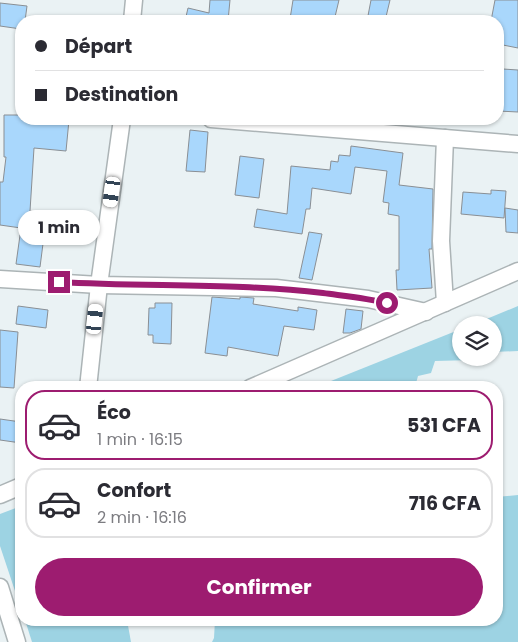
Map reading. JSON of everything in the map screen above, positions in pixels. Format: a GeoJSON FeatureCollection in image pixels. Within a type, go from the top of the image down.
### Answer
{"type":"FeatureCollection","features":[{"type":"Feature","properties":{"kind":"street"},"geometry":{"type":"LineString","coordinates":[[133,15],[134,0]]}},
{"type":"Feature","properties":{"kind":"street"},"geometry":{"type":"LineString","coordinates":[[89,381],[99,285],[121,125]]}},
{"type":"Feature","properties":{"kind":"street"},"geometry":{"type":"LineString","coordinates":[[285,125],[518,144]]}},
{"type":"Feature","properties":{"kind":"street"},"geometry":{"type":"LineString","coordinates":[[445,138],[441,241],[445,303]]}},
{"type":"Feature","properties":{"kind":"street"},"geometry":{"type":"LineString","coordinates":[[266,381],[518,271]]}},
{"type":"Feature","properties":{"kind":"street"},"geometry":{"type":"LineString","coordinates":[[0,279],[99,285],[276,288],[368,299],[426,312]]}},
{"type":"Feature","properties":{"kind":"street"},"geometry":{"type":"LineString","coordinates":[[0,495],[15,489]]}},
{"type":"Feature","properties":{"kind":"street"},"geometry":{"type":"LineString","coordinates":[[0,587],[17,642]]}},
{"type":"Feature","properties":{"kind":"shaded area"},"geometry":{"type":"Polygon","coordinates":[[[518,306],[518,351],[502,352],[502,316],[494,316],[518,306]]]}},
{"type":"Feature","properties":{"kind":"shaded area"},"geometry":{"type":"Polygon","coordinates":[[[452,333],[452,361],[435,361],[431,373],[418,376],[417,381],[331,381],[452,333]]]}},
{"type":"Feature","properties":{"kind":"shaded area"},"geometry":{"type":"Polygon","coordinates":[[[518,495],[518,642],[212,642],[215,626],[503,626],[503,496],[518,495]]]}},
{"type":"Feature","properties":{"kind":"shaded area"},"geometry":{"type":"Polygon","coordinates":[[[15,508],[15,591],[0,546],[0,514],[15,508]]]}},
{"type":"Feature","properties":{"kind":"shaded area"},"geometry":{"type":"Polygon","coordinates":[[[27,626],[128,626],[131,642],[32,642],[27,626]]]}},
{"type":"Feature","properties":{"kind":"building"},"geometry":{"type":"Polygon","coordinates":[[[210,0],[230,0],[229,15],[186,15],[188,8],[209,13],[210,0]]]}},
{"type":"Feature","properties":{"kind":"building"},"geometry":{"type":"Polygon","coordinates":[[[293,0],[339,0],[335,15],[291,15],[293,0]]]}},
{"type":"Feature","properties":{"kind":"building"},"geometry":{"type":"Polygon","coordinates":[[[371,0],[390,0],[386,15],[368,15],[371,0]]]}},
{"type":"Feature","properties":{"kind":"building"},"geometry":{"type":"Polygon","coordinates":[[[495,0],[518,0],[518,48],[504,45],[504,15],[492,15],[495,0]]]}},
{"type":"Feature","properties":{"kind":"building"},"geometry":{"type":"Polygon","coordinates":[[[0,3],[27,6],[26,15],[15,15],[15,28],[0,26],[0,3]]]}},
{"type":"Feature","properties":{"kind":"building"},"geometry":{"type":"Polygon","coordinates":[[[504,69],[518,70],[518,112],[504,111],[504,69]]]}},
{"type":"Feature","properties":{"kind":"building"},"geometry":{"type":"Polygon","coordinates":[[[4,115],[15,115],[15,125],[69,125],[66,151],[34,148],[30,211],[47,213],[40,267],[16,264],[21,228],[0,225],[0,182],[3,182],[6,157],[4,157],[4,115]]]}},
{"type":"Feature","properties":{"kind":"building"},"geometry":{"type":"Polygon","coordinates":[[[190,130],[208,132],[205,172],[186,171],[190,130]]]}},
{"type":"Feature","properties":{"kind":"building"},"geometry":{"type":"Polygon","coordinates":[[[351,146],[403,153],[399,185],[433,189],[432,249],[429,249],[432,288],[397,290],[396,270],[399,270],[399,216],[388,214],[389,203],[383,202],[387,171],[355,167],[351,194],[312,188],[310,209],[306,209],[302,234],[254,227],[257,209],[287,214],[291,166],[330,170],[331,161],[338,162],[339,155],[350,156],[351,146]]]}},
{"type":"Feature","properties":{"kind":"building"},"geometry":{"type":"Polygon","coordinates":[[[240,156],[264,159],[259,198],[235,195],[240,156]]]}},
{"type":"Feature","properties":{"kind":"building"},"geometry":{"type":"Polygon","coordinates":[[[491,190],[506,191],[504,218],[461,214],[463,192],[491,194],[491,190]]]}},
{"type":"Feature","properties":{"kind":"building"},"geometry":{"type":"Polygon","coordinates":[[[505,208],[518,210],[518,233],[506,232],[505,208]]]}},
{"type":"Feature","properties":{"kind":"building"},"geometry":{"type":"Polygon","coordinates":[[[309,232],[322,234],[312,280],[299,278],[309,232]]]}},
{"type":"Feature","properties":{"kind":"building"},"geometry":{"type":"Polygon","coordinates":[[[212,297],[254,298],[253,304],[298,311],[298,307],[317,310],[314,330],[284,326],[278,356],[228,347],[227,356],[205,353],[212,297]]]}},
{"type":"Feature","properties":{"kind":"building"},"geometry":{"type":"Polygon","coordinates":[[[155,303],[172,303],[171,344],[153,343],[153,335],[148,335],[149,308],[155,308],[155,303]]]}},
{"type":"Feature","properties":{"kind":"building"},"geometry":{"type":"Polygon","coordinates":[[[18,306],[48,310],[46,328],[16,324],[18,306]]]}},
{"type":"Feature","properties":{"kind":"building"},"geometry":{"type":"Polygon","coordinates":[[[346,309],[363,311],[361,329],[350,333],[343,333],[346,309]]]}},
{"type":"Feature","properties":{"kind":"building"},"geometry":{"type":"Polygon","coordinates":[[[0,330],[18,332],[14,388],[0,387],[0,330]]]}},
{"type":"Feature","properties":{"kind":"building"},"geometry":{"type":"Polygon","coordinates":[[[0,419],[15,421],[15,442],[0,440],[0,419]]]}},
{"type":"Feature","properties":{"kind":"route"},"geometry":{"type":"LineString","coordinates":[[59,282],[99,285],[276,288],[387,303]]}}]}
